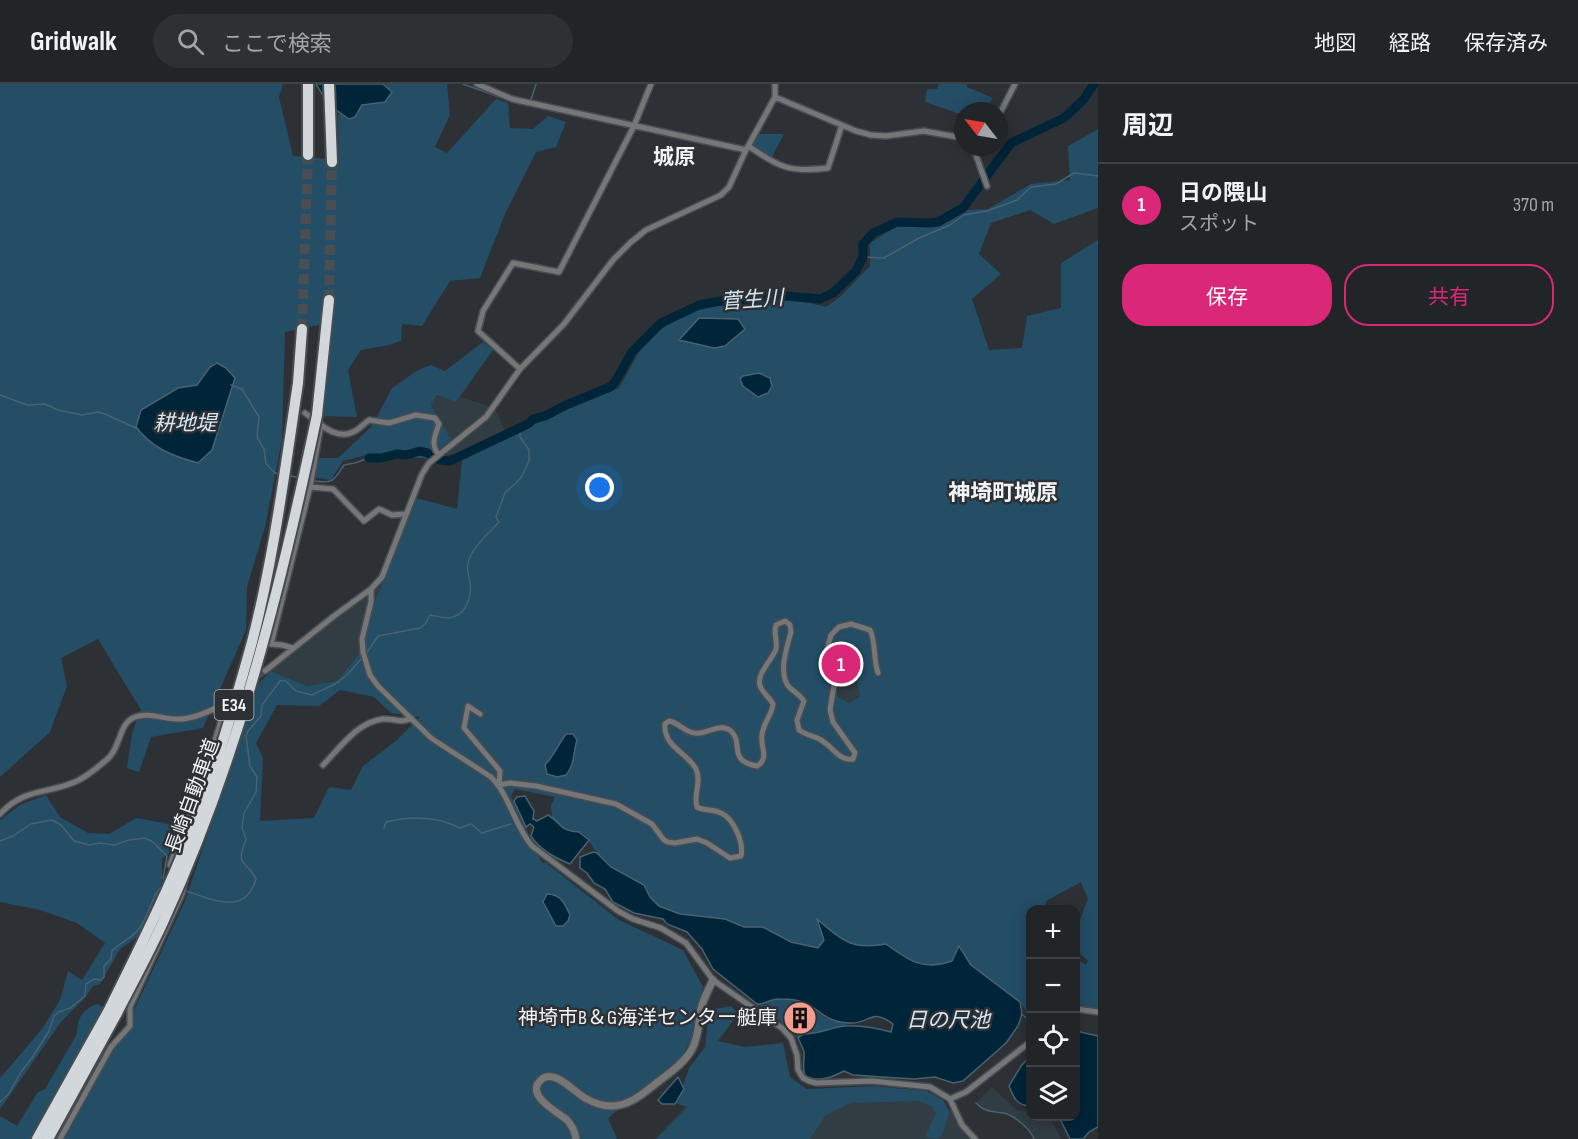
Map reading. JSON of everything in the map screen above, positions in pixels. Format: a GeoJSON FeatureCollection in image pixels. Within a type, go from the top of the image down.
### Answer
{"type":"FeatureCollection","features":[{"type":"Feature","properties":{"kind":"highway"},"geometry":{"type":"LineString","coordinates":[[329,84],[332,162]]}},
{"type":"Feature","properties":{"kind":"highway"},"geometry":{"type":"LineString","coordinates":[[308,86],[308,155]]}},
{"type":"Feature","properties":{"kind":"highway","name":"長崎自動車道"},"geometry":{"type":"LineString","coordinates":[[37,1139],[165,920],[227,759],[265,638],[319,420],[329,300]]}},
{"type":"Feature","properties":{"kind":"highway","name":"長崎自動車道"},"geometry":{"type":"LineString","coordinates":[[48,1139],[113,1011],[189,837],[215,766],[252,640],[267,576],[298,383],[302,329]]}},
{"type":"Feature","properties":{"kind":"street"},"geometry":{"type":"LineString","coordinates":[[477,84],[512,99],[747,148],[779,166],[807,171],[828,168],[842,125]]}},
{"type":"Feature","properties":{"kind":"street"},"geometry":{"type":"LineString","coordinates":[[520,369],[478,331],[483,311],[513,263],[559,272],[634,126],[651,84]]}},
{"type":"Feature","properties":{"kind":"street"},"geometry":{"type":"LineString","coordinates":[[266,671],[371,589],[382,577],[422,474],[429,463],[486,417],[520,369],[564,324],[613,260],[646,230],[721,195],[729,187],[775,97],[776,84]]}},
{"type":"Feature","properties":{"kind":"street"},"geometry":{"type":"LineString","coordinates":[[1006,102],[1015,84]]}},
{"type":"Feature","properties":{"kind":"street"},"geometry":{"type":"LineString","coordinates":[[775,97],[872,135],[886,136],[924,131],[954,136]]}},
{"type":"Feature","properties":{"kind":"street"},"geometry":{"type":"LineString","coordinates":[[976,156],[987,186]]}},
{"type":"Feature","properties":{"kind":"street"},"geometry":{"type":"LineString","coordinates":[[305,413],[319,420],[332,432],[348,435],[369,420],[390,423],[416,415],[435,418],[439,424],[433,443],[439,455]]}},
{"type":"Feature","properties":{"kind":"street"},"geometry":{"type":"LineString","coordinates":[[293,648],[271,644],[310,487],[319,420]]}},
{"type":"Feature","properties":{"kind":"street"},"geometry":{"type":"LineString","coordinates":[[310,487],[333,489],[364,521],[379,509],[392,515],[406,514]]}},
{"type":"Feature","properties":{"kind":"street"},"geometry":{"type":"LineString","coordinates":[[371,589],[371,602],[362,639],[364,660],[370,675],[378,686],[440,745],[482,769],[499,785],[524,836],[532,846],[618,911],[633,919],[661,928],[686,943],[713,980],[782,1028],[791,1038],[797,1055],[798,1070],[809,1082],[872,1081],[930,1087],[950,1099],[962,1125],[975,1139]]}},
{"type":"Feature","properties":{"kind":"street"},"geometry":{"type":"LineString","coordinates":[[499,785],[510,783],[536,786],[616,804],[652,824],[668,842],[697,839],[730,858],[736,858],[741,856],[742,848],[734,826],[723,814],[697,807],[695,802],[698,776],[696,770],[672,745],[665,729],[666,724],[669,721],[674,722],[691,733],[724,728],[734,735],[741,759],[749,765],[757,766],[763,762],[765,756],[762,735],[773,704],[761,688],[760,676],[775,652],[776,625],[785,621],[790,625],[791,632],[784,675],[789,687],[798,692],[804,701],[797,720],[799,730],[821,739],[843,758],[853,759],[855,753],[832,722],[830,710],[834,685],[828,646],[831,635],[839,627],[851,624],[870,630],[873,636],[874,660],[878,673]]}},
{"type":"Feature","properties":{"kind":"street"},"geometry":{"type":"LineString","coordinates":[[0,814],[20,797],[78,780],[108,760],[118,744],[125,725],[136,717],[145,715],[178,719],[202,714],[229,700],[170,865],[186,876],[182,894],[130,1007],[130,1026],[111,1047],[60,1139]]}},
{"type":"Feature","properties":{"kind":"street"},"geometry":{"type":"LineString","coordinates":[[480,714],[468,706],[464,728],[500,771],[499,785]]}},
{"type":"Feature","properties":{"kind":"street"},"geometry":{"type":"LineString","coordinates":[[323,765],[363,725],[383,719],[405,722],[411,718]]}},
{"type":"Feature","properties":{"kind":"street"},"geometry":{"type":"LineString","coordinates":[[205,747],[215,743]]}},
{"type":"Feature","properties":{"kind":"street"},"geometry":{"type":"LineString","coordinates":[[576,1139],[568,1120],[542,1101],[538,1095],[538,1085],[543,1078],[549,1076],[558,1079],[586,1098],[612,1106],[626,1103],[639,1096],[672,1071],[690,1052],[696,1041],[701,1008],[713,980]]}},
{"type":"Feature","properties":{"kind":"street"},"geometry":{"type":"LineString","coordinates":[[1080,1010],[1098,1012]]}},
{"type":"Feature","properties":{"kind":"street"},"geometry":{"type":"LineString","coordinates":[[950,1099],[966,1092],[1026,1045]]}},
{"type":"Feature","properties":{"kind":"shaded area"},"geometry":{"type":"Polygon","coordinates":[[[0,84],[283,84],[279,97],[293,156],[339,160],[338,115],[387,84],[447,84],[450,115],[435,147],[447,153],[496,99],[508,103],[510,128],[533,129],[548,116],[566,122],[556,147],[536,152],[505,214],[480,278],[450,281],[422,326],[402,324],[401,341],[361,350],[348,370],[357,417],[321,416],[332,322],[285,332],[282,440],[265,527],[247,587],[246,630],[203,728],[151,737],[139,772],[127,768],[132,733],[141,710],[98,639],[61,658],[67,686],[50,732],[0,777],[0,84]]]}},
{"type":"Feature","properties":{"kind":"shaded area"},"geometry":{"type":"Polygon","coordinates":[[[939,84],[967,84],[967,87],[993,98],[990,102],[954,102],[954,112],[925,102],[927,89],[937,89],[939,84]]]}},
{"type":"Feature","properties":{"kind":"shaded area"},"geometry":{"type":"Polygon","coordinates":[[[1098,129],[1098,208],[1054,224],[1030,210],[991,223],[979,254],[1001,274],[972,299],[989,350],[1022,348],[1027,316],[1061,308],[1061,263],[1098,240],[1098,1009],[1080,1005],[1080,961],[1086,965],[1088,961],[1080,954],[1080,920],[1088,899],[1081,882],[1046,901],[1046,905],[1026,905],[1026,1011],[1020,1002],[971,965],[959,946],[952,961],[933,965],[924,964],[909,959],[886,944],[864,946],[848,942],[818,920],[824,940],[818,948],[791,942],[763,927],[744,927],[725,919],[680,914],[659,906],[650,897],[644,885],[611,867],[597,853],[585,835],[556,824],[552,817],[551,806],[555,797],[515,789],[511,796],[542,863],[545,862],[619,920],[683,950],[703,987],[694,1034],[681,1058],[608,1118],[617,1139],[63,1139],[135,1008],[185,901],[259,683],[271,671],[307,686],[337,681],[365,646],[367,621],[416,498],[457,509],[462,460],[564,410],[619,388],[639,352],[657,331],[699,308],[788,298],[826,307],[841,296],[870,266],[870,243],[899,225],[934,227],[968,210],[988,209],[1031,184],[1070,180],[1068,146],[1098,129]],[[833,661],[837,696],[849,703],[860,696],[852,662],[833,661]],[[340,690],[319,706],[277,705],[256,743],[263,758],[260,821],[314,818],[329,787],[351,790],[363,766],[397,740],[420,717],[391,713],[374,697],[340,690]]]}},
{"type":"Feature","properties":{"kind":"shaded area"},"geometry":{"type":"Polygon","coordinates":[[[758,134],[784,134],[771,159],[751,145],[758,134]]]}},
{"type":"Feature","properties":{"kind":"shaded area"},"geometry":{"type":"Polygon","coordinates":[[[483,342],[493,350],[456,402],[436,395],[431,405],[451,439],[430,459],[370,454],[343,461],[331,480],[313,477],[318,458],[338,458],[372,426],[392,388],[418,370],[431,365],[445,371],[483,342]]]}},
{"type":"Feature","properties":{"kind":"shaded area"},"geometry":{"type":"Polygon","coordinates":[[[435,395],[456,402],[460,397],[495,408],[505,431],[463,452],[446,456],[441,449],[450,439],[431,405],[435,395]]]}},
{"type":"Feature","properties":{"kind":"shaded area"},"geometry":{"type":"Polygon","coordinates":[[[383,580],[367,621],[365,646],[337,681],[307,686],[271,671],[294,650],[383,580]]]}},
{"type":"Feature","properties":{"kind":"shaded area"},"geometry":{"type":"Polygon","coordinates":[[[833,661],[852,662],[860,696],[849,703],[837,696],[833,661]]]}},
{"type":"Feature","properties":{"kind":"shaded area"},"geometry":{"type":"Polygon","coordinates":[[[46,795],[60,817],[88,833],[109,834],[136,818],[181,826],[170,853],[162,858],[162,882],[140,935],[120,949],[100,984],[93,986],[85,998],[61,1022],[0,1109],[0,1078],[42,1029],[60,1000],[68,971],[82,980],[105,943],[77,923],[40,910],[0,902],[0,820],[20,805],[46,795]]]}},
{"type":"Feature","properties":{"kind":"shaded area"},"geometry":{"type":"Polygon","coordinates":[[[776,998],[803,1002],[827,1019],[849,1023],[821,1033],[803,1034],[798,1038],[783,1023],[757,1004],[764,1005],[776,998]]]}},
{"type":"Feature","properties":{"kind":"shaded area"},"geometry":{"type":"Polygon","coordinates":[[[97,1004],[104,1007],[30,1139],[0,1139],[0,1116],[17,1126],[38,1092],[45,1089],[77,1034],[81,1015],[97,1004]]]}},
{"type":"Feature","properties":{"kind":"shaded area"},"geometry":{"type":"Polygon","coordinates":[[[731,1006],[738,1014],[718,1041],[745,1047],[783,1043],[790,1077],[807,1089],[875,1086],[927,1091],[943,1100],[950,1112],[942,1135],[937,1139],[925,1137],[936,1113],[931,1106],[918,1101],[851,1103],[826,1115],[810,1139],[656,1139],[688,1107],[677,1104],[689,1068],[705,1047],[709,1010],[731,1006]]]}},
{"type":"Feature","properties":{"kind":"shaded area"},"geometry":{"type":"Polygon","coordinates":[[[992,1087],[1017,1110],[1026,1111],[1026,1121],[1052,1121],[1061,1139],[1034,1139],[1032,1133],[1010,1115],[982,1110],[976,1103],[992,1087]]]}},
{"type":"Feature","properties":{"kind":"shaded area"},"geometry":{"type":"Polygon","coordinates":[[[702,1089],[847,1095],[920,1095],[946,1111],[960,1110],[965,1123],[980,1139],[655,1139],[702,1089]]]}},
{"type":"Feature","properties":{"kind":"water"},"geometry":{"type":"Polygon","coordinates":[[[316,84],[383,84],[392,92],[385,102],[362,105],[355,117],[349,119],[328,104],[316,84]]]}},
{"type":"Feature","properties":{"kind":"water"},"geometry":{"type":"Polygon","coordinates":[[[699,318],[738,319],[745,329],[725,346],[714,348],[679,340],[699,318]]]}},
{"type":"Feature","properties":{"kind":"water","name":"耕地堤"},"geometry":{"type":"Polygon","coordinates":[[[217,363],[226,368],[235,378],[212,450],[198,463],[163,450],[142,434],[136,427],[141,410],[178,388],[197,385],[210,367],[217,363]]]}},
{"type":"Feature","properties":{"kind":"water"},"geometry":{"type":"Polygon","coordinates":[[[759,373],[770,378],[772,386],[768,393],[758,397],[743,386],[740,379],[743,376],[759,373]]]}},
{"type":"Feature","properties":{"kind":"water"},"geometry":{"type":"Polygon","coordinates":[[[566,734],[573,734],[577,740],[571,767],[566,775],[557,777],[547,774],[545,765],[566,734]]]}},
{"type":"Feature","properties":{"kind":"water"},"geometry":{"type":"Polygon","coordinates":[[[525,796],[534,811],[533,819],[537,821],[548,815],[564,828],[579,832],[589,840],[570,864],[548,853],[531,836],[534,827],[530,824],[526,827],[514,801],[517,797],[525,796]]]}},
{"type":"Feature","properties":{"kind":"water","name":"日の尺池"},"geometry":{"type":"Polygon","coordinates":[[[593,852],[611,867],[644,885],[650,897],[659,906],[680,914],[725,919],[744,927],[763,927],[791,942],[818,948],[824,940],[817,919],[848,942],[864,946],[886,944],[909,959],[924,964],[933,965],[952,961],[959,946],[971,965],[1020,1002],[1022,1014],[1018,1026],[1006,1043],[963,1081],[953,1083],[935,1077],[914,1079],[853,1075],[844,1071],[824,1079],[808,1077],[804,1072],[804,1052],[798,1038],[803,1034],[850,1026],[891,1032],[893,1024],[875,1016],[856,1023],[840,1022],[794,1000],[776,999],[757,1004],[713,969],[702,949],[687,932],[667,924],[663,919],[634,913],[613,902],[605,889],[594,883],[580,868],[580,857],[593,852]]]}},
{"type":"Feature","properties":{"kind":"water"},"geometry":{"type":"Polygon","coordinates":[[[547,894],[552,894],[562,900],[570,915],[563,926],[556,926],[543,902],[547,894]]]}},
{"type":"Feature","properties":{"kind":"water"},"geometry":{"type":"Polygon","coordinates":[[[1080,1032],[1098,1036],[1098,1127],[1083,1139],[1070,1139],[1061,1121],[1080,1121],[1080,1032]]]}},
{"type":"Feature","properties":{"kind":"water"},"geometry":{"type":"Polygon","coordinates":[[[1026,1061],[1026,1105],[1016,1100],[1009,1086],[1026,1061]]]}},
{"type":"Feature","properties":{"kind":"water"},"geometry":{"type":"Polygon","coordinates":[[[678,1077],[684,1089],[675,1104],[662,1104],[658,1100],[678,1077]]]}},
{"type":"Feature","properties":{"kind":"waterway"},"geometry":{"type":"LineString","coordinates":[[463,84],[502,98]]}},
{"type":"Feature","properties":{"kind":"waterway"},"geometry":{"type":"LineString","coordinates":[[518,103],[529,106],[536,84]]}},
{"type":"Feature","properties":{"kind":"waterway","name":"菅生川"},"geometry":{"type":"LineString","coordinates":[[369,458],[406,455],[420,451],[440,460],[450,461],[528,424],[533,419],[545,416],[610,387],[632,352],[661,323],[699,305],[774,295],[820,299],[833,293],[856,271],[863,257],[863,244],[873,233],[897,222],[938,222],[963,208],[1011,143],[1064,118],[1084,99],[1094,84]]}},
{"type":"Feature","properties":{"kind":"waterway"},"geometry":{"type":"LineString","coordinates":[[863,257],[884,258],[919,238],[950,225],[964,215],[987,211],[1017,200],[1031,187],[1056,184],[1074,173],[1098,176]]}},
{"type":"Feature","properties":{"kind":"waterway"},"geometry":{"type":"LineString","coordinates":[[231,385],[242,389],[259,417],[257,437],[264,449],[266,464],[275,473],[280,474]]}},
{"type":"Feature","properties":{"kind":"waterway"},"geometry":{"type":"LineString","coordinates":[[0,395],[27,405],[45,404],[58,410],[82,415],[98,412],[138,429]]}},
{"type":"Feature","properties":{"kind":"waterway"},"geometry":{"type":"LineString","coordinates":[[366,654],[378,636],[420,628],[430,615],[449,618],[464,610],[470,594],[467,568],[470,557],[499,522],[496,517],[505,493],[521,478],[529,461],[529,450],[520,437],[520,428]]}},
{"type":"Feature","properties":{"kind":"waterway"},"geometry":{"type":"LineString","coordinates":[[314,481],[333,480],[344,465],[369,458]]}},
{"type":"Feature","properties":{"kind":"waterway"},"geometry":{"type":"LineString","coordinates":[[288,476],[298,477]]}},
{"type":"Feature","properties":{"kind":"waterway"},"geometry":{"type":"LineString","coordinates":[[186,891],[227,902],[236,902],[251,891],[256,879],[241,859],[246,839],[242,828],[244,813],[256,792],[257,777],[250,766],[246,736],[248,731],[261,716],[262,705],[280,681],[286,681],[296,691],[312,695],[335,684],[347,675],[363,657]]}},
{"type":"Feature","properties":{"kind":"waterway"},"geometry":{"type":"LineString","coordinates":[[384,828],[386,822],[414,818],[433,819],[460,828],[471,824],[482,833],[511,824]]}},
{"type":"Feature","properties":{"kind":"waterway"},"geometry":{"type":"LineString","coordinates":[[0,841],[13,836],[31,824],[52,820],[61,825],[74,841],[89,845],[100,843],[114,845],[145,838],[153,842],[167,856],[163,878],[166,881]]}},
{"type":"Feature","properties":{"kind":"waterway"},"geometry":{"type":"LineString","coordinates":[[0,1102],[8,1095],[49,1031],[54,1016],[70,1008],[85,996],[86,984],[104,977],[104,966],[111,959],[112,951],[138,930],[164,884]]}},
{"type":"Feature","properties":{"kind":"waterway"},"geometry":{"type":"LineString","coordinates":[[1021,1014],[1026,1017]]}},
{"type":"Feature","properties":{"kind":"waterway"},"geometry":{"type":"LineString","coordinates":[[976,1103],[987,1110],[1015,1118],[1027,1128],[1034,1139]]}},
{"type":"Feature","properties":{"kind":"tunnel"},"geometry":{"type":"LineString","coordinates":[[302,329],[308,155]]}},
{"type":"Feature","properties":{"kind":"tunnel"},"geometry":{"type":"LineString","coordinates":[[329,300],[332,162]]}},
{"type":"Feature","properties":{"kind":"tunnel"},"geometry":{"type":"LineString","coordinates":[[253,682],[265,671]]}},
{"type":"Feature","properties":{"kind":"place","name":"日の隈山"},"geometry":{"type":"Point","coordinates":[841,664]}},
{"type":"Feature","properties":{"kind":"place","name":"神埼市B＆G海洋センター艇庫"},"geometry":{"type":"Point","coordinates":[800,1018]}},
{"type":"Feature","properties":{"kind":"district","name":"城原"},"geometry":{"type":"Point","coordinates":[674,157]}},
{"type":"Feature","properties":{"kind":"district","name":"神埼町城原"},"geometry":{"type":"Point","coordinates":[1003,493]}}]}
